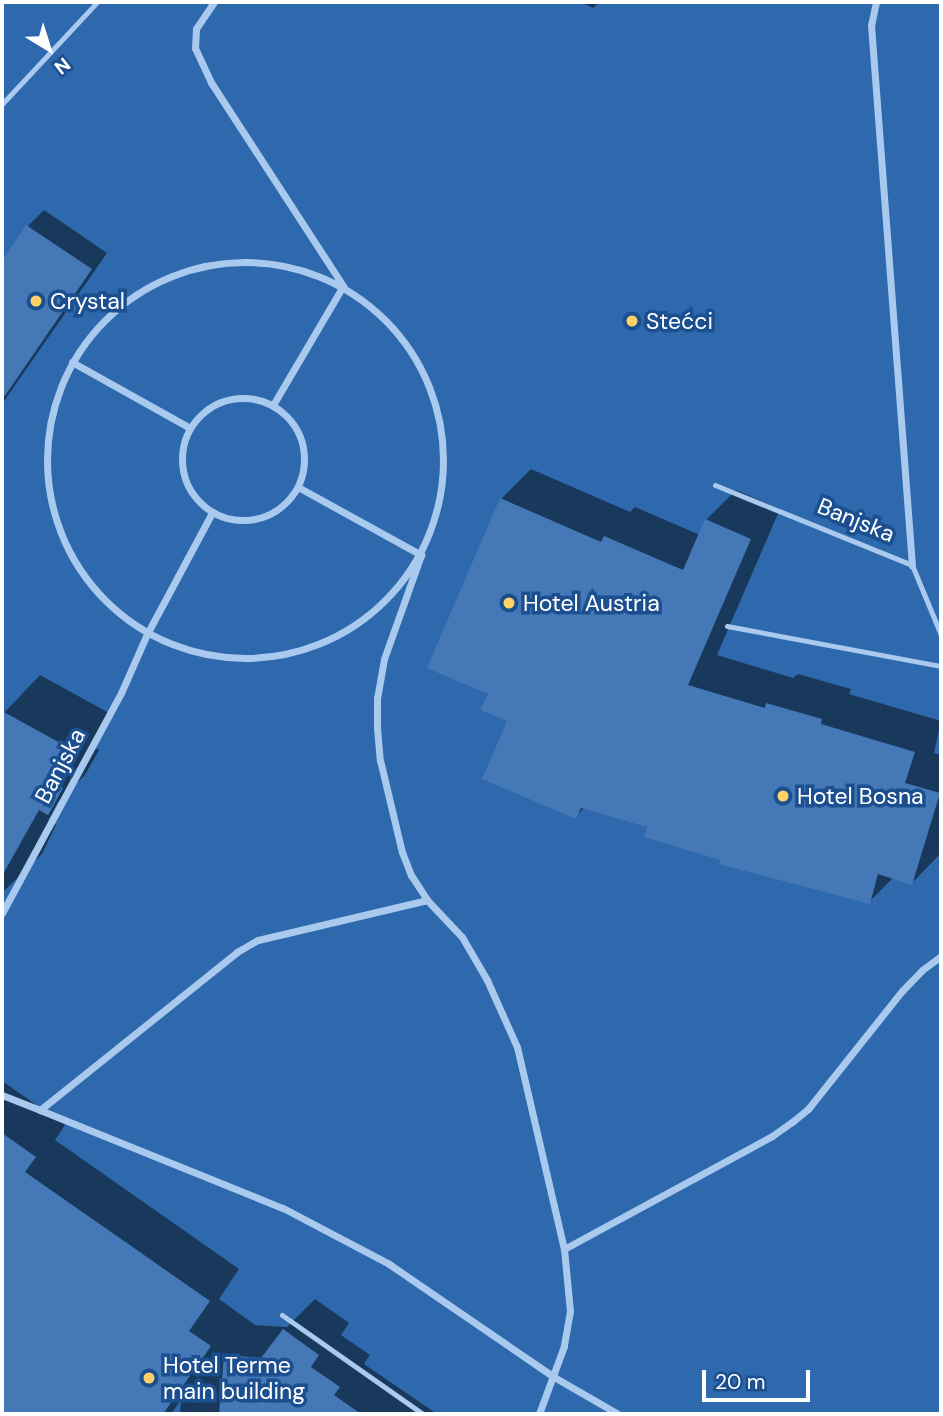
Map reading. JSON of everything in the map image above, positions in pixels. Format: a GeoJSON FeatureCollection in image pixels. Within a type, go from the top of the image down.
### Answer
{"type":"FeatureCollection","features":[{"type":"Feature","properties":{"kind":"street"},"geometry":{"type":"LineString","coordinates":[[214,2],[196,29],[195,48],[212,84],[344,286]]}},
{"type":"Feature","properties":{"kind":"street"},"geometry":{"type":"LineString","coordinates":[[876,2],[871,24],[912,565]]}},
{"type":"Feature","properties":{"kind":"street"},"geometry":{"type":"LineString","coordinates":[[421,555],[369,617],[310,649],[264,659],[207,656],[147,634],[107,605],[75,563],[52,510],[47,477],[48,439],[55,404],[72,362],[110,315],[146,288],[181,272],[223,263],[281,264],[344,286],[389,321],[425,371],[444,439],[442,495],[421,555],[384,659],[377,698],[380,761],[402,852],[411,875],[427,900],[462,937],[487,981],[517,1047],[565,1249],[570,1311],[564,1346],[539,1414]]}},
{"type":"Feature","properties":{"kind":"street"},"geometry":{"type":"LineString","coordinates":[[273,405],[344,286]]}},
{"type":"Feature","properties":{"kind":"street"},"geometry":{"type":"LineString","coordinates":[[72,362],[190,428]]}},
{"type":"Feature","properties":{"kind":"street"},"geometry":{"type":"LineString","coordinates":[[236,398],[255,399],[273,405],[288,416],[299,432],[304,450],[304,469],[298,487],[286,503],[270,515],[241,520],[212,513],[197,501],[184,475],[183,446],[190,428],[202,413],[218,403],[236,398]]}},
{"type":"Feature","properties":{"kind":"street"},"geometry":{"type":"LineString","coordinates":[[298,487],[421,555]]}},
{"type":"Feature","properties":{"kind":"street","name":"Banjska"},"geometry":{"type":"LineString","coordinates":[[2,913],[121,693],[147,634],[212,513]]}},
{"type":"Feature","properties":{"kind":"street"},"geometry":{"type":"LineString","coordinates":[[40,1110],[237,951],[258,940],[427,900]]}},
{"type":"Feature","properties":{"kind":"street"},"geometry":{"type":"LineString","coordinates":[[565,1249],[772,1136],[792,1122],[808,1109],[902,991],[922,970],[941,956]]}},
{"type":"Feature","properties":{"kind":"street"},"geometry":{"type":"LineString","coordinates":[[2,1096],[295,1214],[389,1264],[554,1377],[618,1414]]}},
{"type":"Feature","properties":{"kind":"lane"},"geometry":{"type":"LineString","coordinates":[[2,104],[97,2]]}},
{"type":"Feature","properties":{"kind":"lane","name":"Banjska"},"geometry":{"type":"LineString","coordinates":[[715,485],[912,565],[941,635]]}},
{"type":"Feature","properties":{"kind":"lane"},"geometry":{"type":"LineString","coordinates":[[727,626],[941,666]]}},
{"type":"Feature","properties":{"kind":"lane"},"geometry":{"type":"LineString","coordinates":[[282,1315],[423,1414]]}},
{"type":"Feature","properties":{"kind":"shaded area"},"geometry":{"type":"Polygon","coordinates":[[[2,2],[941,2],[941,1414],[2,1414],[2,2]]]}},
{"type":"Feature","properties":{"kind":"building","name":"Crystal"},"geometry":{"type":"Polygon","coordinates":[[[26,225],[92,269],[2,400],[2,261],[26,225]]]}},
{"type":"Feature","properties":{"kind":"building"},"geometry":{"type":"Polygon","coordinates":[[[500,498],[601,542],[604,536],[683,570],[705,519],[751,539],[688,685],[765,708],[766,703],[822,719],[821,724],[915,752],[905,783],[940,793],[912,885],[878,874],[870,904],[719,864],[720,860],[644,837],[647,827],[581,808],[576,819],[482,779],[507,721],[480,710],[488,694],[427,668],[500,498]]]}},
{"type":"Feature","properties":{"kind":"building"},"geometry":{"type":"Polygon","coordinates":[[[2,711],[73,750],[55,783],[63,788],[51,810],[48,815],[39,810],[2,876],[2,711]]]}},
{"type":"Feature","properties":{"kind":"building"},"geometry":{"type":"Polygon","coordinates":[[[2,1133],[36,1157],[25,1172],[210,1301],[189,1331],[211,1346],[163,1414],[2,1414],[2,1133]]]}},
{"type":"Feature","properties":{"kind":"building","name":"Hotel Terme main building"},"geometry":{"type":"Polygon","coordinates":[[[283,1329],[319,1355],[311,1367],[340,1387],[334,1395],[361,1414],[219,1414],[224,1355],[261,1358],[283,1329]]]}},
{"type":"Feature","properties":{"kind":"place","name":"Crystal"},"geometry":{"type":"Point","coordinates":[36,301]}},
{"type":"Feature","properties":{"kind":"place","name":"Stećci"},"geometry":{"type":"Point","coordinates":[632,321]}},
{"type":"Feature","properties":{"kind":"place","name":"Hotel Austria"},"geometry":{"type":"Point","coordinates":[509,603]}},
{"type":"Feature","properties":{"kind":"place","name":"Hotel Bosna"},"geometry":{"type":"Point","coordinates":[783,796]}},
{"type":"Feature","properties":{"kind":"place","name":"Hotel Terme main building"},"geometry":{"type":"Point","coordinates":[149,1378]}}]}
